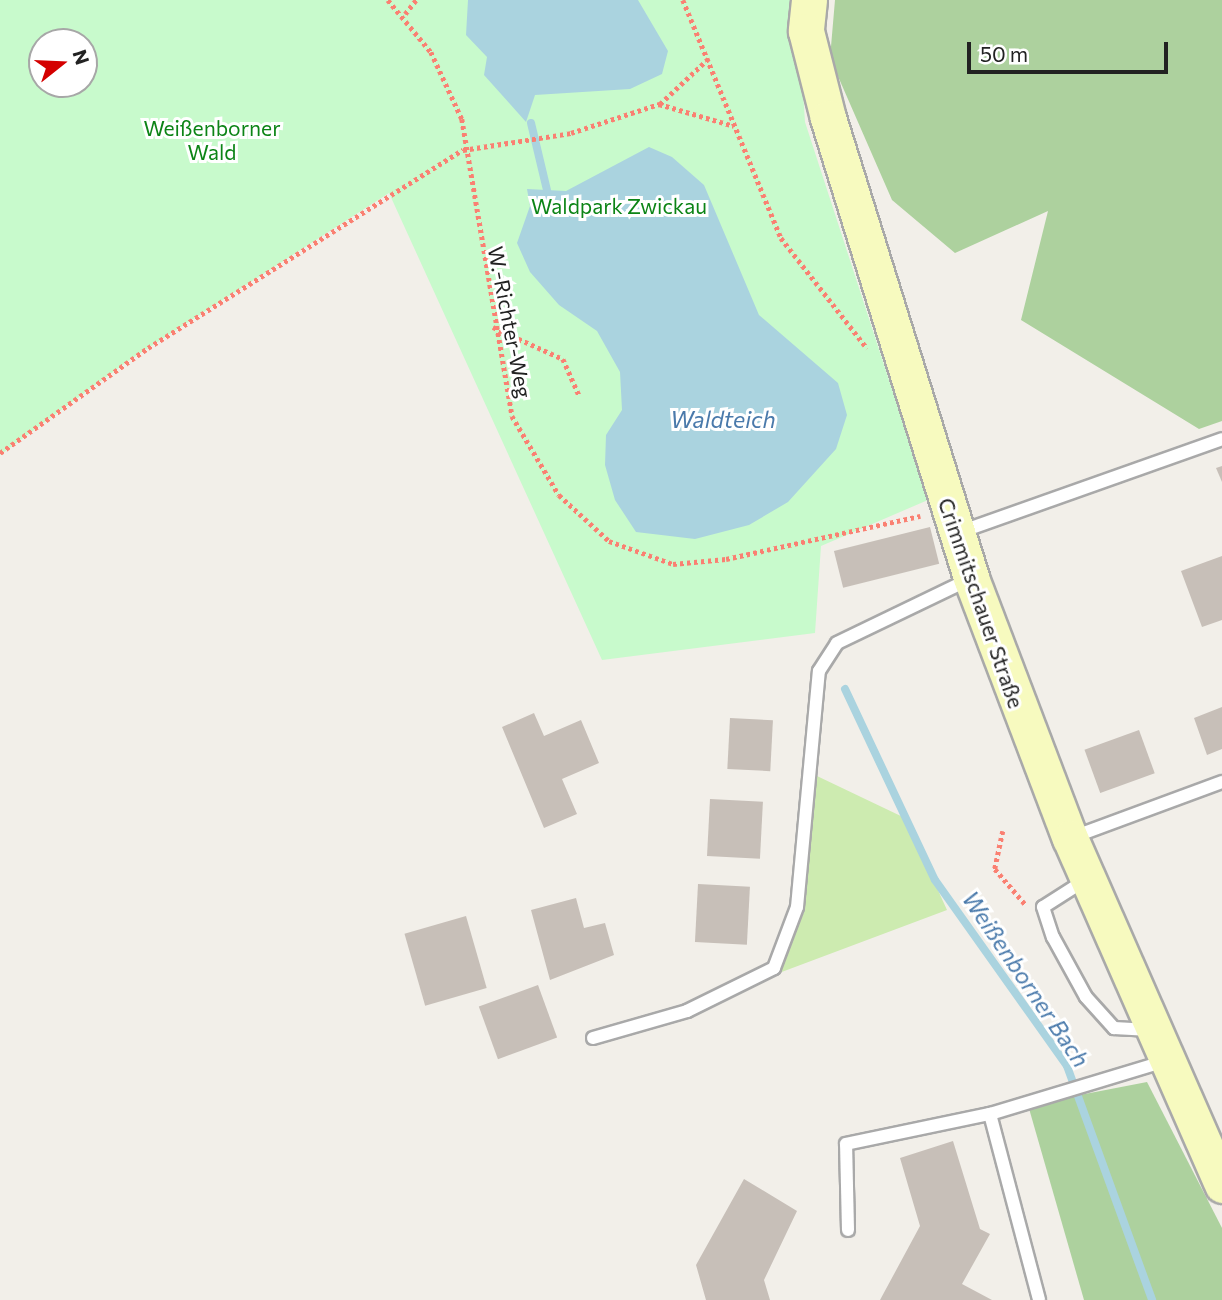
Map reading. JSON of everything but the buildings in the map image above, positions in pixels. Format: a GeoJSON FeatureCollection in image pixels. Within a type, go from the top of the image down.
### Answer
{"type":"FeatureCollection","features":[{"type":"Feature","properties":{"kind":"main road","name":"Crimmitschauer Straße"},"geometry":{"type":"LineString","coordinates":[[809,0],[806,31],[828,118],[971,578],[1070,838],[1222,1185]]}},
{"type":"Feature","properties":{"kind":"lane"},"geometry":{"type":"LineString","coordinates":[[953,522],[1222,439]]}},
{"type":"Feature","properties":{"kind":"lane"},"geometry":{"type":"LineString","coordinates":[[593,1038],[687,1011],[774,968],[797,907],[818,671],[837,643],[971,578]]}},
{"type":"Feature","properties":{"kind":"lane"},"geometry":{"type":"LineString","coordinates":[[1070,838],[1222,782]]}},
{"type":"Feature","properties":{"kind":"lane"},"geometry":{"type":"LineString","coordinates":[[1087,879],[1043,907],[1053,937],[1086,997],[1114,1028],[1161,1045]]}},
{"type":"Feature","properties":{"kind":"lane"},"geometry":{"type":"LineString","coordinates":[[848,1230],[846,1144],[990,1114],[1101,1080],[1161,1045]]}},
{"type":"Feature","properties":{"kind":"lane"},"geometry":{"type":"LineString","coordinates":[[990,1114],[1039,1300]]}},
{"type":"Feature","properties":{"kind":"path","name":"W.-Richter-Weg"},"geometry":{"type":"LineString","coordinates":[[388,0],[405,14],[462,119],[463,149],[492,327],[512,416],[559,495],[609,541],[673,564],[726,559],[805,536],[953,522]]}},
{"type":"Feature","properties":{"kind":"path"},"geometry":{"type":"LineString","coordinates":[[405,14],[416,0]]}},
{"type":"Feature","properties":{"kind":"path"},"geometry":{"type":"LineString","coordinates":[[683,0],[781,238],[876,360]]}},
{"type":"Feature","properties":{"kind":"path"},"geometry":{"type":"LineString","coordinates":[[0,453],[148,348],[385,202],[463,149],[571,133],[660,104],[708,59]]}},
{"type":"Feature","properties":{"kind":"path"},"geometry":{"type":"LineString","coordinates":[[660,104],[734,127]]}},
{"type":"Feature","properties":{"kind":"path"},"geometry":{"type":"LineString","coordinates":[[492,327],[563,359],[579,396]]}},
{"type":"Feature","properties":{"kind":"path"},"geometry":{"type":"LineString","coordinates":[[1003,831],[995,869],[1053,937]]}},
{"type":"Feature","properties":{"kind":"green space","name":"Waldpark Zwickau"},"geometry":{"type":"Polygon","coordinates":[[[0,0],[797,0],[805,122],[928,500],[821,546],[815,633],[602,660],[389,193],[128,361],[0,455],[0,0]]]}},
{"type":"Feature","properties":{"kind":"green space"},"geometry":{"type":"Polygon","coordinates":[[[835,0],[1222,0],[1222,421],[1199,429],[1021,320],[1048,211],[955,253],[892,200],[830,58],[835,0]]]}},
{"type":"Feature","properties":{"kind":"green space"},"geometry":{"type":"Polygon","coordinates":[[[817,776],[905,818],[947,910],[779,973],[804,912],[817,776]]]}},
{"type":"Feature","properties":{"kind":"green space"},"geometry":{"type":"Polygon","coordinates":[[[1147,1082],[1222,1228],[1222,1300],[1084,1300],[1028,1105],[1147,1082]]]}},
{"type":"Feature","properties":{"kind":"water"},"geometry":{"type":"Polygon","coordinates":[[[468,0],[638,0],[668,51],[662,74],[630,89],[535,95],[526,122],[484,75],[487,57],[466,35],[468,0]]]}},
{"type":"Feature","properties":{"kind":"water","name":"Waldteich"},"geometry":{"type":"Polygon","coordinates":[[[649,147],[672,157],[704,185],[759,315],[838,383],[847,415],[836,449],[788,502],[749,525],[695,539],[636,532],[615,500],[605,465],[606,435],[622,410],[620,372],[597,331],[559,305],[530,272],[517,243],[530,206],[527,189],[566,191],[649,147]]]}},
{"type":"Feature","properties":{"kind":"waterway","name":"Weißenborner Bach"},"geometry":{"type":"LineString","coordinates":[[531,123],[547,190]]}},
{"type":"Feature","properties":{"kind":"waterway","name":"Weißenborner Bach"},"geometry":{"type":"LineString","coordinates":[[845,689],[935,880],[1067,1066],[1152,1300]]}},
{"type":"Feature","properties":{"kind":"park label","name":"Weißenborner Wald"},"geometry":{"type":"Point","coordinates":[212,140]}}]}
